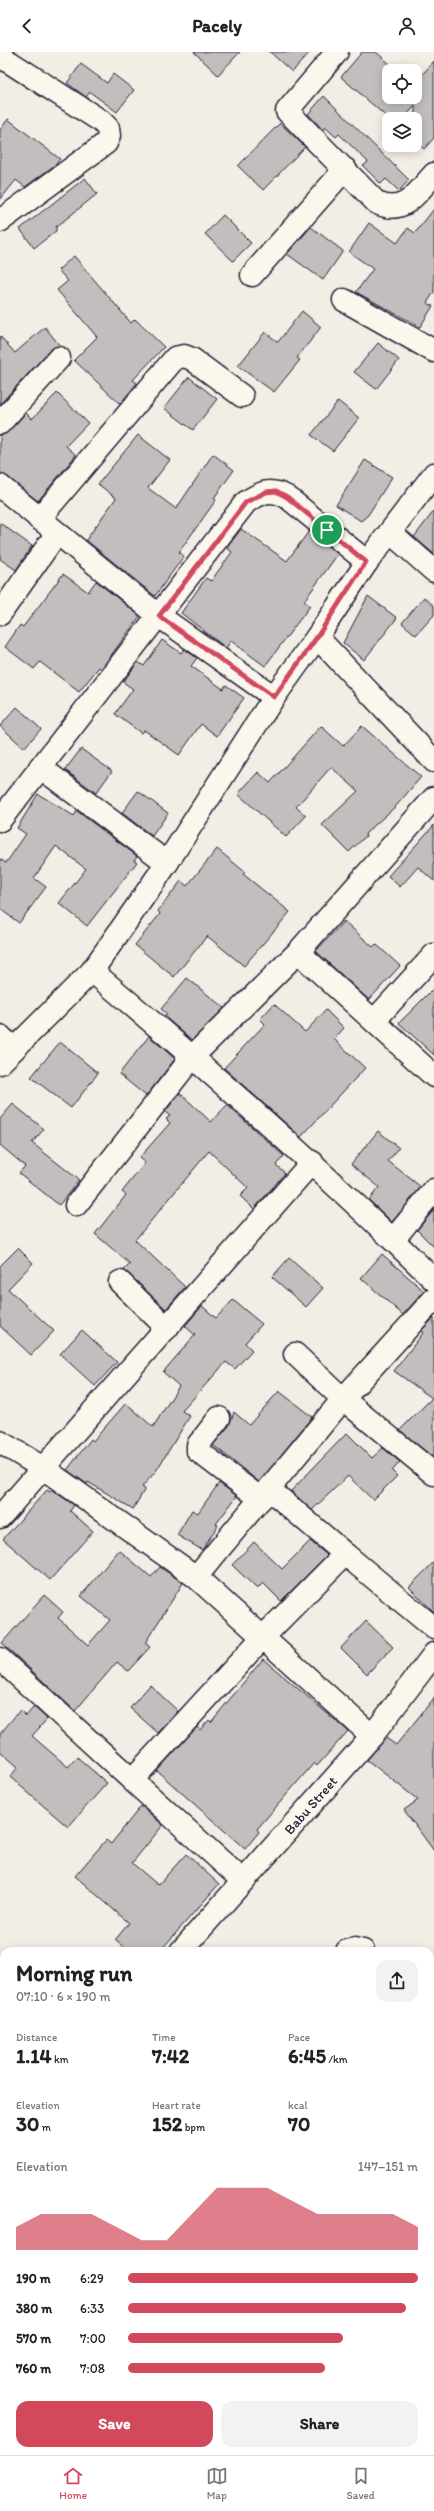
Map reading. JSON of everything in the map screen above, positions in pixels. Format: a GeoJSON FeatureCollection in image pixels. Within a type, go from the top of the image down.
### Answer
{"type":"FeatureCollection","features":[{"type":"Feature","properties":{"kind":"street"},"geometry":{"type":"LineString","coordinates":[[337,52],[287,111],[378,204],[396,209],[403,206],[434,174]]}},
{"type":"Feature","properties":{"kind":"street"},"geometry":{"type":"LineString","coordinates":[[0,56],[101,121],[108,128],[109,136],[106,144],[0,221]]}},
{"type":"Feature","properties":{"kind":"street"},"geometry":{"type":"LineString","coordinates":[[252,275],[345,169]]}},
{"type":"Feature","properties":{"kind":"street"},"geometry":{"type":"LineString","coordinates":[[344,300],[434,352]]}},
{"type":"Feature","properties":{"kind":"street"},"geometry":{"type":"LineString","coordinates":[[39,519],[176,358],[184,356],[192,359],[242,396]]}},
{"type":"Feature","properties":{"kind":"street"},"geometry":{"type":"LineString","coordinates":[[0,423],[60,358]]}},
{"type":"Feature","properties":{"kind":"street"},"geometry":{"type":"LineString","coordinates":[[5,1049],[92,971],[167,863],[274,697],[317,637],[366,562],[434,474]]}},
{"type":"Feature","properties":{"kind":"street"},"geometry":{"type":"LineString","coordinates":[[0,486],[159,616],[274,697]]}},
{"type":"Feature","properties":{"kind":"street"},"geometry":{"type":"LineString","coordinates":[[0,820],[246,502],[266,492],[276,491],[287,497],[366,562]]}},
{"type":"Feature","properties":{"kind":"street"},"geometry":{"type":"LineString","coordinates":[[390,532],[434,571]]}},
{"type":"Feature","properties":{"kind":"street"},"geometry":{"type":"LineString","coordinates":[[0,614],[57,533]]}},
{"type":"Feature","properties":{"kind":"street"},"geometry":{"type":"LineString","coordinates":[[317,637],[434,761]]}},
{"type":"Feature","properties":{"kind":"street"},"geometry":{"type":"LineString","coordinates":[[40,767],[167,863]]}},
{"type":"Feature","properties":{"kind":"street"},"geometry":{"type":"LineString","coordinates":[[76,1205],[193,1056],[298,952],[434,798]]}},
{"type":"Feature","properties":{"kind":"street"},"geometry":{"type":"LineString","coordinates":[[298,952],[434,1076]]}},
{"type":"Feature","properties":{"kind":"street"},"geometry":{"type":"LineString","coordinates":[[374,1021],[434,955]]}},
{"type":"Feature","properties":{"kind":"street"},"geometry":{"type":"LineString","coordinates":[[92,971],[193,1056],[312,1162],[434,1280]]}},
{"type":"Feature","properties":{"kind":"street"},"geometry":{"type":"LineString","coordinates":[[0,1517],[312,1162]]}},
{"type":"Feature","properties":{"kind":"street"},"geometry":{"type":"LineString","coordinates":[[393,1240],[434,1190]]}},
{"type":"Feature","properties":{"kind":"street"},"geometry":{"type":"LineString","coordinates":[[120,1282],[167,1328]]}},
{"type":"Feature","properties":{"kind":"street"},"geometry":{"type":"LineString","coordinates":[[196,1576],[343,1399],[434,1299]]}},
{"type":"Feature","properties":{"kind":"street"},"geometry":{"type":"LineString","coordinates":[[295,1354],[343,1399],[434,1474]]}},
{"type":"Feature","properties":{"kind":"street"},"geometry":{"type":"LineString","coordinates":[[219,1418],[198,1445],[198,1451],[265,1494],[345,1554],[434,1628]]}},
{"type":"Feature","properties":{"kind":"street"},"geometry":{"type":"LineString","coordinates":[[0,1442],[43,1468],[196,1576],[372,1736]]}},
{"type":"Feature","properties":{"kind":"street"},"geometry":{"type":"LineString","coordinates":[[132,1780],[263,1637],[345,1554]]}},
{"type":"Feature","properties":{"kind":"street","name":"Babu Street"},"geometry":{"type":"LineString","coordinates":[[185,1947],[372,1736],[434,1654]]}},
{"type":"Feature","properties":{"kind":"street"},"geometry":{"type":"LineString","coordinates":[[0,1659],[243,1881]]}},
{"type":"Feature","properties":{"kind":"building"},"geometry":{"type":"Polygon","coordinates":[[[194,52],[240,52],[218,75],[194,52]]]}},
{"type":"Feature","properties":{"kind":"building"},"geometry":{"type":"Polygon","coordinates":[[[270,52],[310,52],[292,72],[270,52]]]}},
{"type":"Feature","properties":{"kind":"building"},"geometry":{"type":"Polygon","coordinates":[[[362,52],[376,52],[390,64],[382,64],[382,104],[422,104],[422,75],[434,61],[434,138],[424,149],[422,147],[422,112],[415,112],[415,106],[409,112],[382,113],[341,77],[362,52]]]}},
{"type":"Feature","properties":{"kind":"building"},"geometry":{"type":"Polygon","coordinates":[[[81,64],[107,83],[113,74],[134,90],[117,112],[90,92],[86,97],[67,83],[81,64]]]}},
{"type":"Feature","properties":{"kind":"building"},"geometry":{"type":"Polygon","coordinates":[[[324,96],[409,180],[399,191],[386,179],[381,184],[363,166],[368,162],[339,134],[336,137],[325,127],[323,130],[308,114],[324,96]]]}},
{"type":"Feature","properties":{"kind":"building"},"geometry":{"type":"Polygon","coordinates":[[[8,119],[60,159],[55,165],[25,187],[16,180],[0,200],[0,130],[8,119]]]}},
{"type":"Feature","properties":{"kind":"building"},"geometry":{"type":"Polygon","coordinates":[[[280,123],[305,147],[263,190],[238,166],[280,123]]]}},
{"type":"Feature","properties":{"kind":"building"},"geometry":{"type":"Polygon","coordinates":[[[85,178],[97,194],[56,227],[56,231],[34,248],[20,229],[85,178]]]}},
{"type":"Feature","properties":{"kind":"building"},"geometry":{"type":"Polygon","coordinates":[[[434,209],[434,292],[427,303],[433,306],[420,327],[356,292],[373,269],[349,252],[369,223],[397,243],[408,228],[415,233],[434,209]]]}},
{"type":"Feature","properties":{"kind":"building"},"geometry":{"type":"Polygon","coordinates":[[[223,215],[251,243],[233,261],[205,234],[223,215]]]}},
{"type":"Feature","properties":{"kind":"building"},"geometry":{"type":"Polygon","coordinates":[[[311,227],[343,251],[323,280],[287,254],[311,227]]]}},
{"type":"Feature","properties":{"kind":"building"},"geometry":{"type":"Polygon","coordinates":[[[74,256],[131,323],[135,319],[164,347],[133,380],[137,383],[120,404],[74,360],[97,337],[57,290],[68,281],[58,270],[74,256]]]}},
{"type":"Feature","properties":{"kind":"building"},"geometry":{"type":"Polygon","coordinates":[[[302,311],[321,327],[297,358],[300,360],[274,392],[238,366],[265,332],[278,342],[302,311]]]}},
{"type":"Feature","properties":{"kind":"building"},"geometry":{"type":"Polygon","coordinates":[[[45,327],[60,346],[50,350],[0,404],[0,336],[15,353],[45,327]]]}},
{"type":"Feature","properties":{"kind":"building"},"geometry":{"type":"Polygon","coordinates":[[[378,343],[399,360],[376,389],[354,372],[378,343]]]}},
{"type":"Feature","properties":{"kind":"building"},"geometry":{"type":"Polygon","coordinates":[[[189,377],[217,399],[193,430],[164,408],[189,377]]]}},
{"type":"Feature","properties":{"kind":"building"},"geometry":{"type":"Polygon","coordinates":[[[57,393],[88,423],[66,446],[76,455],[38,501],[0,472],[0,435],[9,431],[26,413],[32,419],[57,393]]]}},
{"type":"Feature","properties":{"kind":"building"},"geometry":{"type":"Polygon","coordinates":[[[338,401],[359,418],[333,451],[311,435],[338,401]]]}},
{"type":"Feature","properties":{"kind":"building"},"geometry":{"type":"Polygon","coordinates":[[[138,435],[170,460],[148,488],[176,509],[213,454],[234,470],[214,498],[216,500],[179,552],[184,556],[155,596],[86,540],[116,498],[98,484],[138,435]]]}},
{"type":"Feature","properties":{"kind":"building"},"geometry":{"type":"Polygon","coordinates":[[[365,460],[392,477],[368,515],[361,521],[336,505],[365,460]]]}},
{"type":"Feature","properties":{"kind":"building"},"geometry":{"type":"Polygon","coordinates":[[[434,511],[434,554],[414,537],[434,511]]]}},
{"type":"Feature","properties":{"kind":"building"},"geometry":{"type":"Polygon","coordinates":[[[0,523],[32,546],[16,570],[0,559],[0,523]]]}},
{"type":"Feature","properties":{"kind":"building"},"geometry":{"type":"Polygon","coordinates":[[[241,529],[287,561],[309,531],[338,554],[304,601],[310,606],[265,666],[231,641],[226,648],[181,613],[206,578],[211,581],[232,552],[227,548],[241,529]]]}},
{"type":"Feature","properties":{"kind":"building"},"geometry":{"type":"Polygon","coordinates":[[[63,574],[88,592],[96,581],[140,616],[101,669],[99,667],[79,692],[40,662],[34,669],[5,647],[20,625],[23,627],[63,574]]]}},
{"type":"Feature","properties":{"kind":"building"},"geometry":{"type":"Polygon","coordinates":[[[368,596],[397,618],[364,660],[343,643],[368,596]]]}},
{"type":"Feature","properties":{"kind":"building"},"geometry":{"type":"Polygon","coordinates":[[[424,597],[434,606],[434,615],[416,635],[402,623],[424,597]]]}},
{"type":"Feature","properties":{"kind":"building"},"geometry":{"type":"Polygon","coordinates":[[[162,640],[181,653],[184,649],[197,658],[191,666],[223,689],[226,685],[244,698],[217,736],[201,724],[179,755],[144,730],[141,733],[115,714],[133,689],[123,682],[138,662],[144,666],[162,640]]]}},
{"type":"Feature","properties":{"kind":"building"},"geometry":{"type":"Polygon","coordinates":[[[17,707],[41,729],[24,748],[0,726],[17,707]]]}},
{"type":"Feature","properties":{"kind":"building"},"geometry":{"type":"Polygon","coordinates":[[[321,726],[343,746],[362,726],[421,777],[397,805],[365,834],[366,836],[349,852],[322,825],[358,791],[331,767],[296,807],[306,816],[286,837],[238,794],[258,772],[270,783],[321,726]]]}},
{"type":"Feature","properties":{"kind":"building"},"geometry":{"type":"Polygon","coordinates":[[[81,749],[112,771],[96,793],[65,770],[81,749]]]}},
{"type":"Feature","properties":{"kind":"building"},"geometry":{"type":"Polygon","coordinates":[[[138,791],[168,813],[152,836],[122,813],[138,791]]]}},
{"type":"Feature","properties":{"kind":"building"},"geometry":{"type":"Polygon","coordinates":[[[38,794],[74,816],[77,811],[137,856],[134,860],[137,862],[87,926],[59,903],[86,869],[56,846],[34,878],[46,887],[19,923],[0,909],[0,859],[6,863],[26,834],[17,828],[38,794]]]}},
{"type":"Feature","properties":{"kind":"building"},"geometry":{"type":"Polygon","coordinates":[[[434,825],[434,881],[418,867],[400,887],[388,876],[434,825]]]}},
{"type":"Feature","properties":{"kind":"building"},"geometry":{"type":"Polygon","coordinates":[[[217,849],[245,872],[243,874],[290,912],[244,966],[207,936],[174,977],[135,945],[160,914],[158,911],[181,881],[187,886],[217,849]]]}},
{"type":"Feature","properties":{"kind":"building"},"geometry":{"type":"Polygon","coordinates":[[[344,921],[373,947],[376,944],[400,966],[369,1000],[316,951],[344,921]]]}},
{"type":"Feature","properties":{"kind":"building"},"geometry":{"type":"Polygon","coordinates":[[[187,978],[224,1008],[192,1040],[165,1017],[167,1014],[161,1009],[187,978]]]}},
{"type":"Feature","properties":{"kind":"building"},"geometry":{"type":"Polygon","coordinates":[[[434,988],[434,1055],[399,1023],[434,988]]]}},
{"type":"Feature","properties":{"kind":"building"},"geometry":{"type":"Polygon","coordinates":[[[274,1004],[305,1032],[326,1010],[344,1028],[334,1039],[365,1068],[301,1137],[224,1068],[265,1024],[260,1019],[274,1004]]]}},
{"type":"Feature","properties":{"kind":"building"},"geometry":{"type":"Polygon","coordinates":[[[149,1036],[175,1059],[146,1096],[119,1074],[149,1036]]]}},
{"type":"Feature","properties":{"kind":"building"},"geometry":{"type":"Polygon","coordinates":[[[60,1042],[98,1073],[71,1108],[31,1077],[60,1042]]]}},
{"type":"Feature","properties":{"kind":"building"},"geometry":{"type":"Polygon","coordinates":[[[180,1093],[211,1122],[227,1105],[284,1156],[276,1165],[285,1173],[254,1209],[240,1196],[248,1188],[209,1151],[135,1240],[185,1287],[166,1309],[124,1270],[130,1264],[95,1234],[126,1195],[122,1192],[145,1163],[139,1158],[170,1123],[166,1119],[170,1116],[165,1112],[180,1093]]]}},
{"type":"Feature","properties":{"kind":"building"},"geometry":{"type":"Polygon","coordinates":[[[13,1104],[44,1129],[32,1143],[79,1180],[59,1205],[19,1173],[25,1166],[0,1145],[0,1119],[13,1104]]]}},
{"type":"Feature","properties":{"kind":"building"},"geometry":{"type":"Polygon","coordinates":[[[378,1131],[399,1148],[388,1161],[421,1187],[392,1222],[369,1200],[379,1187],[351,1164],[378,1131]]]}},
{"type":"Feature","properties":{"kind":"building"},"geometry":{"type":"Polygon","coordinates":[[[434,1210],[434,1247],[417,1230],[434,1210]]]}},
{"type":"Feature","properties":{"kind":"building"},"geometry":{"type":"Polygon","coordinates":[[[18,1248],[33,1263],[8,1289],[54,1331],[31,1355],[0,1326],[0,1266],[18,1248]]]}},
{"type":"Feature","properties":{"kind":"building"},"geometry":{"type":"Polygon","coordinates":[[[382,1254],[424,1291],[403,1315],[361,1278],[382,1254]]]}},
{"type":"Feature","properties":{"kind":"building"},"geometry":{"type":"Polygon","coordinates":[[[289,1258],[323,1288],[306,1307],[272,1277],[289,1258]]]}},
{"type":"Feature","properties":{"kind":"building"},"geometry":{"type":"Polygon","coordinates":[[[233,1300],[262,1324],[245,1343],[252,1350],[235,1369],[226,1362],[182,1411],[190,1416],[156,1471],[142,1487],[145,1489],[133,1509],[88,1482],[87,1484],[67,1470],[91,1439],[93,1441],[126,1403],[153,1427],[179,1386],[163,1372],[195,1335],[185,1326],[202,1306],[216,1318],[233,1300]]]}},
{"type":"Feature","properties":{"kind":"building"},"geometry":{"type":"Polygon","coordinates":[[[434,1318],[434,1458],[400,1430],[432,1398],[394,1371],[423,1333],[421,1331],[434,1318]]]}},
{"type":"Feature","properties":{"kind":"building"},"geometry":{"type":"Polygon","coordinates":[[[82,1330],[117,1362],[95,1386],[60,1354],[82,1330]]]}},
{"type":"Feature","properties":{"kind":"building"},"geometry":{"type":"Polygon","coordinates":[[[279,1391],[312,1417],[259,1482],[213,1445],[229,1426],[234,1412],[249,1425],[279,1391]]]}},
{"type":"Feature","properties":{"kind":"building"},"geometry":{"type":"Polygon","coordinates":[[[347,1433],[372,1458],[383,1448],[400,1462],[392,1471],[397,1476],[373,1500],[348,1476],[312,1510],[291,1491],[347,1433]]]}},
{"type":"Feature","properties":{"kind":"building"},"geometry":{"type":"Polygon","coordinates":[[[219,1483],[237,1496],[216,1524],[218,1525],[202,1550],[177,1535],[192,1510],[198,1513],[219,1483]]]}},
{"type":"Feature","properties":{"kind":"building"},"geometry":{"type":"Polygon","coordinates":[[[47,1490],[50,1492],[52,1490],[74,1505],[70,1511],[93,1531],[50,1580],[3,1539],[47,1490]]]}},
{"type":"Feature","properties":{"kind":"building"},"geometry":{"type":"Polygon","coordinates":[[[310,1541],[327,1555],[281,1601],[263,1583],[257,1589],[232,1565],[254,1542],[282,1569],[310,1541]]]}},
{"type":"Feature","properties":{"kind":"building"},"geometry":{"type":"Polygon","coordinates":[[[119,1550],[151,1577],[160,1567],[183,1583],[145,1643],[150,1647],[128,1671],[117,1662],[75,1711],[2,1643],[44,1595],[63,1612],[58,1618],[88,1645],[110,1620],[81,1596],[119,1550]]]}},
{"type":"Feature","properties":{"kind":"building"},"geometry":{"type":"Polygon","coordinates":[[[434,1562],[434,1612],[409,1587],[434,1562]]]}},
{"type":"Feature","properties":{"kind":"building"},"geometry":{"type":"Polygon","coordinates":[[[366,1621],[393,1647],[367,1674],[341,1648],[366,1621]]]}},
{"type":"Feature","properties":{"kind":"building"},"geometry":{"type":"Polygon","coordinates":[[[263,1659],[348,1731],[317,1766],[314,1763],[257,1829],[259,1832],[245,1849],[157,1771],[197,1727],[200,1730],[209,1720],[211,1722],[263,1659]]]}},
{"type":"Feature","properties":{"kind":"building"},"geometry":{"type":"Polygon","coordinates":[[[150,1685],[178,1711],[158,1733],[130,1708],[150,1685]]]}},
{"type":"Feature","properties":{"kind":"building"},"geometry":{"type":"Polygon","coordinates":[[[434,1698],[434,1851],[404,1810],[418,1800],[367,1760],[386,1738],[396,1745],[434,1698]]]}},
{"type":"Feature","properties":{"kind":"building"},"geometry":{"type":"Polygon","coordinates":[[[34,1707],[47,1719],[32,1736],[68,1767],[77,1757],[107,1783],[68,1827],[10,1777],[18,1767],[0,1751],[0,1734],[20,1710],[26,1716],[34,1707]]]}},
{"type":"Feature","properties":{"kind":"building"},"geometry":{"type":"Polygon","coordinates":[[[141,1806],[163,1825],[132,1863],[158,1885],[186,1854],[219,1884],[164,1947],[123,1947],[115,1940],[129,1923],[75,1876],[106,1840],[111,1844],[141,1806]]]}},
{"type":"Feature","properties":{"kind":"route"},"geometry":{"type":"LineString","coordinates":[[276,491],[287,497],[327,530],[366,562],[317,637],[274,697],[159,616],[246,502],[256,496],[266,492],[276,491]]}}]}
